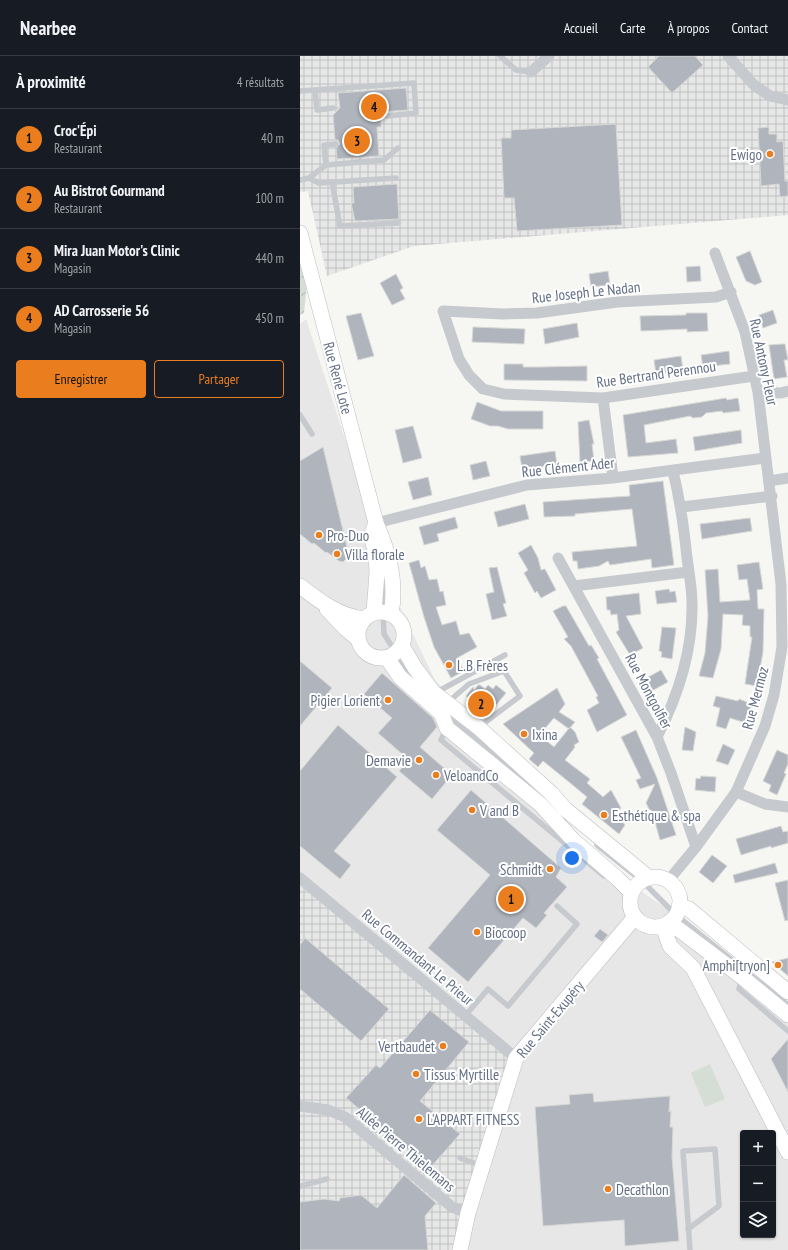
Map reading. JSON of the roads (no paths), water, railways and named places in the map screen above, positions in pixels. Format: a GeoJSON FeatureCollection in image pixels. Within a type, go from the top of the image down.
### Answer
{"type":"FeatureCollection","features":[{"type":"Feature","properties":{"kind":"main road","name":"Rue René Lote"},"geometry":{"type":"LineString","coordinates":[[300,233],[376,523],[371,536],[376,554],[379,616],[358,628],[358,639]]}},
{"type":"Feature","properties":{"kind":"main road"},"geometry":{"type":"LineString","coordinates":[[300,586],[323,603],[352,617],[379,616],[399,619],[403,628],[404,637],[395,653],[400,677],[441,713],[447,728],[540,804],[574,841],[631,892]]}},
{"type":"Feature","properties":{"kind":"main road"},"geometry":{"type":"LineString","coordinates":[[323,603],[346,629],[358,639],[361,648],[368,654],[377,658],[395,653]]}},
{"type":"Feature","properties":{"kind":"main road"},"geometry":{"type":"LineString","coordinates":[[395,653],[415,668],[434,693],[478,727],[551,793],[566,814],[645,879]]}},
{"type":"Feature","properties":{"kind":"main road"},"geometry":{"type":"LineString","coordinates":[[788,992],[689,909],[672,917],[648,926],[635,917],[630,905],[631,892],[645,879],[656,877],[668,881],[678,892],[672,917],[670,946],[694,968],[788,1152]]}},
{"type":"Feature","properties":{"kind":"main road","name":"Rue Saint-Exupéry"},"geometry":{"type":"LineString","coordinates":[[460,1250],[468,1213],[516,1058],[635,917]]}},
{"type":"Feature","properties":{"kind":"main road"},"geometry":{"type":"LineString","coordinates":[[672,917],[788,1015]]}},
{"type":"Feature","properties":{"kind":"street"},"geometry":{"type":"LineString","coordinates":[[532,72],[549,56]]}},
{"type":"Feature","properties":{"kind":"street"},"geometry":{"type":"LineString","coordinates":[[728,56],[754,85],[770,96],[788,100]]}},
{"type":"Feature","properties":{"kind":"street","name":"Rue Antony Fleur"},"geometry":{"type":"LineString","coordinates":[[715,253],[745,332],[758,392],[765,458],[772,496]]}},
{"type":"Feature","properties":{"kind":"street","name":"Rue Joseph Le Nadan"},"geometry":{"type":"LineString","coordinates":[[444,311],[503,314],[537,313],[617,302],[716,297],[731,292]]}},
{"type":"Feature","properties":{"kind":"street","name":"Rue Bertrand Perennou"},"geometry":{"type":"LineString","coordinates":[[444,311],[459,359],[469,375],[483,389],[504,394],[603,398],[754,376]]}},
{"type":"Feature","properties":{"kind":"street"},"geometry":{"type":"LineString","coordinates":[[758,392],[781,393],[788,391]]}},
{"type":"Feature","properties":{"kind":"street"},"geometry":{"type":"LineString","coordinates":[[603,398],[613,478]]}},
{"type":"Feature","properties":{"kind":"street","name":"Rue Clément Ader"},"geometry":{"type":"LineString","coordinates":[[376,523],[527,485],[613,478],[765,458]]}},
{"type":"Feature","properties":{"kind":"street"},"geometry":{"type":"LineString","coordinates":[[657,737],[669,714],[681,681],[689,641],[692,603],[682,507],[673,471]]}},
{"type":"Feature","properties":{"kind":"street"},"geometry":{"type":"LineString","coordinates":[[769,481],[788,478]]}},
{"type":"Feature","properties":{"kind":"street"},"geometry":{"type":"LineString","coordinates":[[682,507],[772,496]]}},
{"type":"Feature","properties":{"kind":"street","name":"Rue Mermoz"},"geometry":{"type":"LineString","coordinates":[[668,881],[736,792],[765,726],[774,695],[782,647],[781,584],[772,496]]}},
{"type":"Feature","properties":{"kind":"street","name":"Rue Montgolfier"},"geometry":{"type":"LineString","coordinates":[[558,558],[657,737],[696,846]]}},
{"type":"Feature","properties":{"kind":"street"},"geometry":{"type":"LineString","coordinates":[[574,586],[688,572]]}},
{"type":"Feature","properties":{"kind":"street"},"geometry":{"type":"LineString","coordinates":[[736,792],[765,804],[788,807]]}},
{"type":"Feature","properties":{"kind":"street","name":"Rue Commandant Le Prieur"},"geometry":{"type":"LineString","coordinates":[[300,878],[516,1058]]}},
{"type":"Feature","properties":{"kind":"street","name":"Allée Pierre Thielemans"},"geometry":{"type":"LineString","coordinates":[[300,1106],[328,1110],[344,1117],[452,1207],[468,1213]]}},
{"type":"Feature","properties":{"kind":"lane"},"geometry":{"type":"LineString","coordinates":[[500,56],[516,70],[532,72]]}},
{"type":"Feature","properties":{"kind":"lane"},"geometry":{"type":"LineString","coordinates":[[300,91],[414,83],[416,113],[387,116]]}},
{"type":"Feature","properties":{"kind":"lane"},"geometry":{"type":"LineString","coordinates":[[315,90],[317,110],[334,108]]}},
{"type":"Feature","properties":{"kind":"lane"},"geometry":{"type":"LineString","coordinates":[[326,165],[324,145],[336,144]]}},
{"type":"Feature","properties":{"kind":"lane"},"geometry":{"type":"LineString","coordinates":[[300,180],[309,178],[326,165],[384,160],[398,148]]}},
{"type":"Feature","properties":{"kind":"lane"},"geometry":{"type":"LineString","coordinates":[[309,178],[319,183],[396,178]]}},
{"type":"Feature","properties":{"kind":"lane"},"geometry":{"type":"LineString","coordinates":[[332,182],[340,226],[398,223]]}},
{"type":"Feature","properties":{"kind":"lane"},"geometry":{"type":"LineString","coordinates":[[300,415],[312,434]]}},
{"type":"Feature","properties":{"kind":"lane"},"geometry":{"type":"LineString","coordinates":[[379,616],[384,634],[395,653],[420,688],[447,711],[455,721],[566,814]]}},
{"type":"Feature","properties":{"kind":"lane"},"geometry":{"type":"LineString","coordinates":[[434,693],[505,655]]}},
{"type":"Feature","properties":{"kind":"lane"},"geometry":{"type":"LineString","coordinates":[[446,703],[469,684],[504,671],[520,696],[478,727]]}},
{"type":"Feature","properties":{"kind":"lane"},"geometry":{"type":"LineString","coordinates":[[539,792],[552,807],[566,814]]}},
{"type":"Feature","properties":{"kind":"lane"},"geometry":{"type":"LineString","coordinates":[[592,841],[645,879],[672,917],[788,1005]]}},
{"type":"Feature","properties":{"kind":"lane"},"geometry":{"type":"LineString","coordinates":[[465,1016],[488,989],[508,1006],[577,924],[557,906]]}},
{"type":"Feature","properties":{"kind":"lane"},"geometry":{"type":"LineString","coordinates":[[742,977],[739,989],[788,1031]]}},
{"type":"Feature","properties":{"kind":"lane"},"geometry":{"type":"LineString","coordinates":[[688,1229],[719,1206],[715,1149],[683,1151],[688,1229],[690,1250]]}},
{"type":"Feature","properties":{"kind":"lane"},"geometry":{"type":"LineString","coordinates":[[460,1158],[483,1166]]}},
{"type":"Feature","properties":{"kind":"lane"},"geometry":{"type":"LineString","coordinates":[[300,1186],[327,1179]]}},
{"type":"Feature","properties":{"kind":"place","name":"AD Carrosserie 56"},"geometry":{"type":"Point","coordinates":[374,107]}},
{"type":"Feature","properties":{"kind":"place","name":"Mira Juan Motor's Clinic"},"geometry":{"type":"Point","coordinates":[357,141]}},
{"type":"Feature","properties":{"kind":"place","name":"Ewigo"},"geometry":{"type":"Point","coordinates":[770,154]}},
{"type":"Feature","properties":{"kind":"place","name":"Pro-Duo"},"geometry":{"type":"Point","coordinates":[319,535]}},
{"type":"Feature","properties":{"kind":"place","name":"Villa florale"},"geometry":{"type":"Point","coordinates":[337,554]}},
{"type":"Feature","properties":{"kind":"place","name":"L.B Frères"},"geometry":{"type":"Point","coordinates":[449,665]}},
{"type":"Feature","properties":{"kind":"place","name":"Pigier Lorient"},"geometry":{"type":"Point","coordinates":[388,700]}},
{"type":"Feature","properties":{"kind":"place","name":"Au Bistrot Gourmand"},"geometry":{"type":"Point","coordinates":[481,704]}},
{"type":"Feature","properties":{"kind":"place","name":"Ixina"},"geometry":{"type":"Point","coordinates":[524,734]}},
{"type":"Feature","properties":{"kind":"place","name":"Demavie"},"geometry":{"type":"Point","coordinates":[419,760]}},
{"type":"Feature","properties":{"kind":"place","name":"VeloandCo"},"geometry":{"type":"Point","coordinates":[436,775]}},
{"type":"Feature","properties":{"kind":"place","name":"V and B"},"geometry":{"type":"Point","coordinates":[472,810]}},
{"type":"Feature","properties":{"kind":"place","name":"Esthétique & spa"},"geometry":{"type":"Point","coordinates":[604,815]}},
{"type":"Feature","properties":{"kind":"place","name":"Schmidt"},"geometry":{"type":"Point","coordinates":[550,869]}},
{"type":"Feature","properties":{"kind":"place","name":"Croc'Épi"},"geometry":{"type":"Point","coordinates":[511,899]}},
{"type":"Feature","properties":{"kind":"place","name":"Biocoop"},"geometry":{"type":"Point","coordinates":[477,932]}},
{"type":"Feature","properties":{"kind":"place","name":"Amphi[tryon]"},"geometry":{"type":"Point","coordinates":[778,965]}},
{"type":"Feature","properties":{"kind":"place","name":"Vertbaudet"},"geometry":{"type":"Point","coordinates":[443,1046]}},
{"type":"Feature","properties":{"kind":"place","name":"Tissus Myrtille"},"geometry":{"type":"Point","coordinates":[416,1074]}},
{"type":"Feature","properties":{"kind":"place","name":"L'APPART FITNESS"},"geometry":{"type":"Point","coordinates":[419,1119]}},
{"type":"Feature","properties":{"kind":"place","name":"Decathlon"},"geometry":{"type":"Point","coordinates":[608,1189]}}]}
